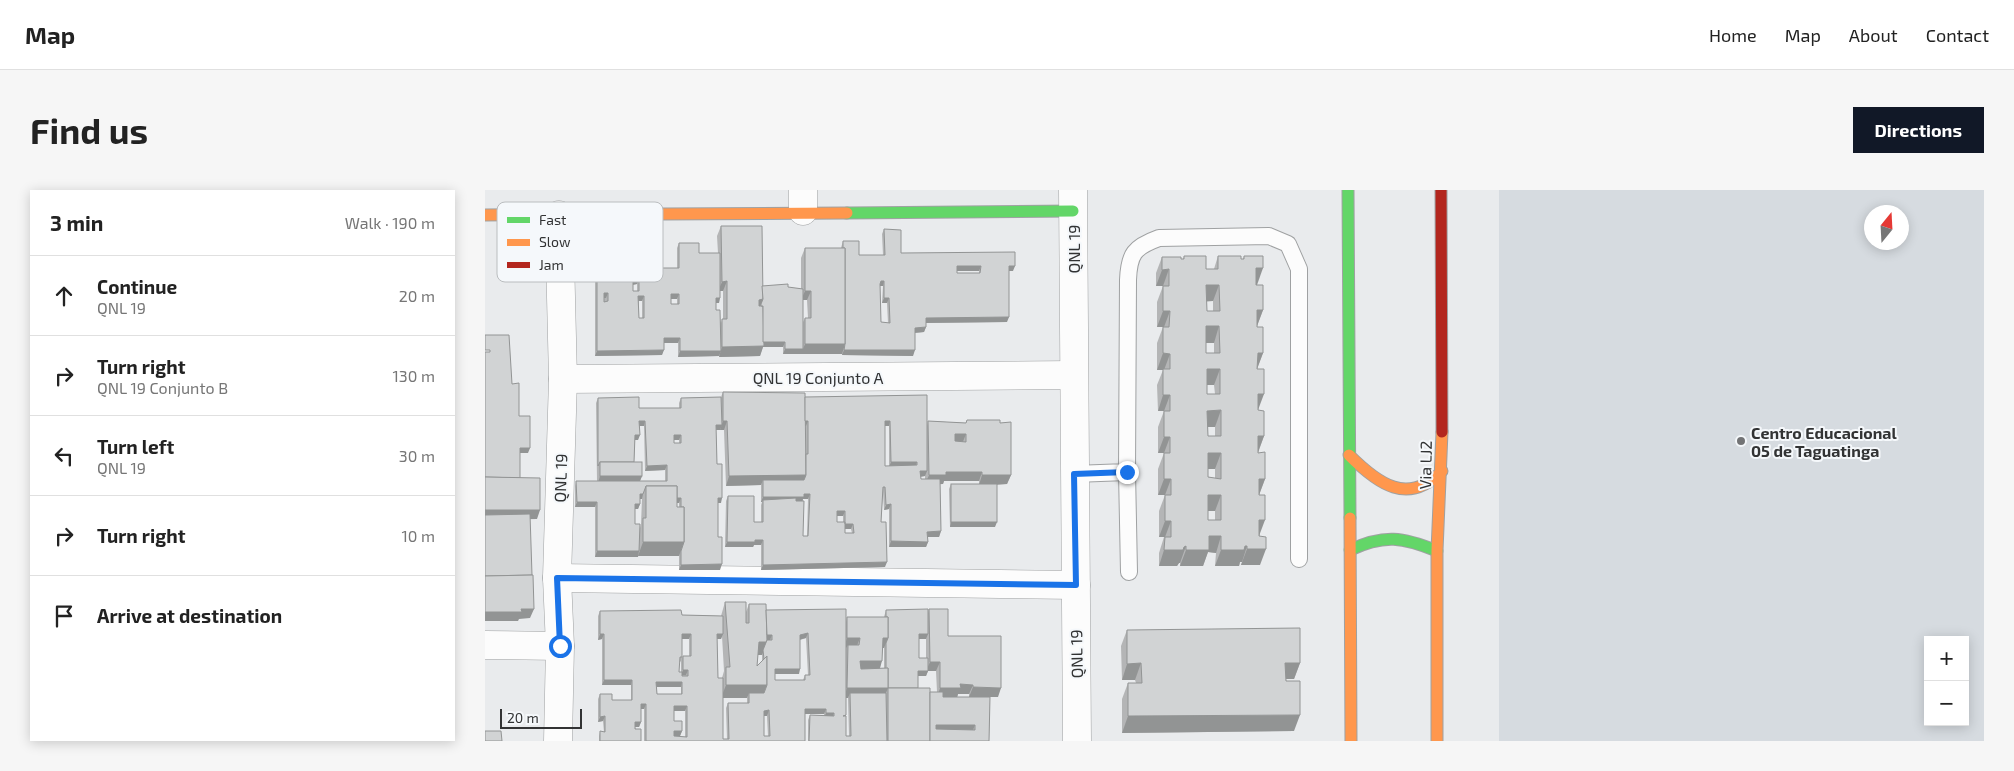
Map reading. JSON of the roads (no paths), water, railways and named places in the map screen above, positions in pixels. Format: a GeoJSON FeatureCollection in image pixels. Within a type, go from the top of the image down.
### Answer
{"type":"FeatureCollection","features":[{"type":"Feature","properties":{"kind":"main road"},"geometry":{"type":"LineString","coordinates":[[1348,190],[1351,741]]}},
{"type":"Feature","properties":{"kind":"main road","name":"Via LJ2"},"geometry":{"type":"LineString","coordinates":[[1437,741],[1437,552],[1442,471],[1441,190]]}},
{"type":"Feature","properties":{"kind":"main road","name":"QNL 19"},"geometry":{"type":"LineString","coordinates":[[663,209],[803,201],[1073,200]]}},
{"type":"Feature","properties":{"kind":"main road"},"geometry":{"type":"LineString","coordinates":[[1349,455],[1368,475],[1389,486],[1407,489],[1425,486],[1442,471]]}},
{"type":"Feature","properties":{"kind":"main road"},"geometry":{"type":"LineString","coordinates":[[1350,550],[1370,540],[1393,536],[1412,541],[1437,552]]}},
{"type":"Feature","properties":{"kind":"street","name":"QNL 19"},"geometry":{"type":"LineString","coordinates":[[1073,200],[1077,741]]}},
{"type":"Feature","properties":{"kind":"street","name":"QNL 19"},"geometry":{"type":"LineString","coordinates":[[558,741],[560,646],[557,578],[563,379],[561,282]]}},
{"type":"Feature","properties":{"kind":"street","name":"QNL 19 Conjunto A"},"geometry":{"type":"LineString","coordinates":[[563,379],[1073,375]]}},
{"type":"Feature","properties":{"kind":"street"},"geometry":{"type":"LineString","coordinates":[[557,578],[1076,585]]}},
{"type":"Feature","properties":{"kind":"street"},"geometry":{"type":"LineString","coordinates":[[485,645],[560,646]]}},
{"type":"Feature","properties":{"kind":"lane"},"geometry":{"type":"LineString","coordinates":[[1129,572],[1127,472],[1129,263],[1134,252],[1144,243],[1159,238],[1269,236],[1288,244],[1299,269],[1299,559]]}},
{"type":"Feature","properties":{"kind":"lane"},"geometry":{"type":"LineString","coordinates":[[1074,474],[1127,472]]}},
{"type":"Feature","properties":{"kind":"place","name":"Centro Educacional 05 de Taguatinga"},"geometry":{"type":"Point","coordinates":[1741,441]}}]}
